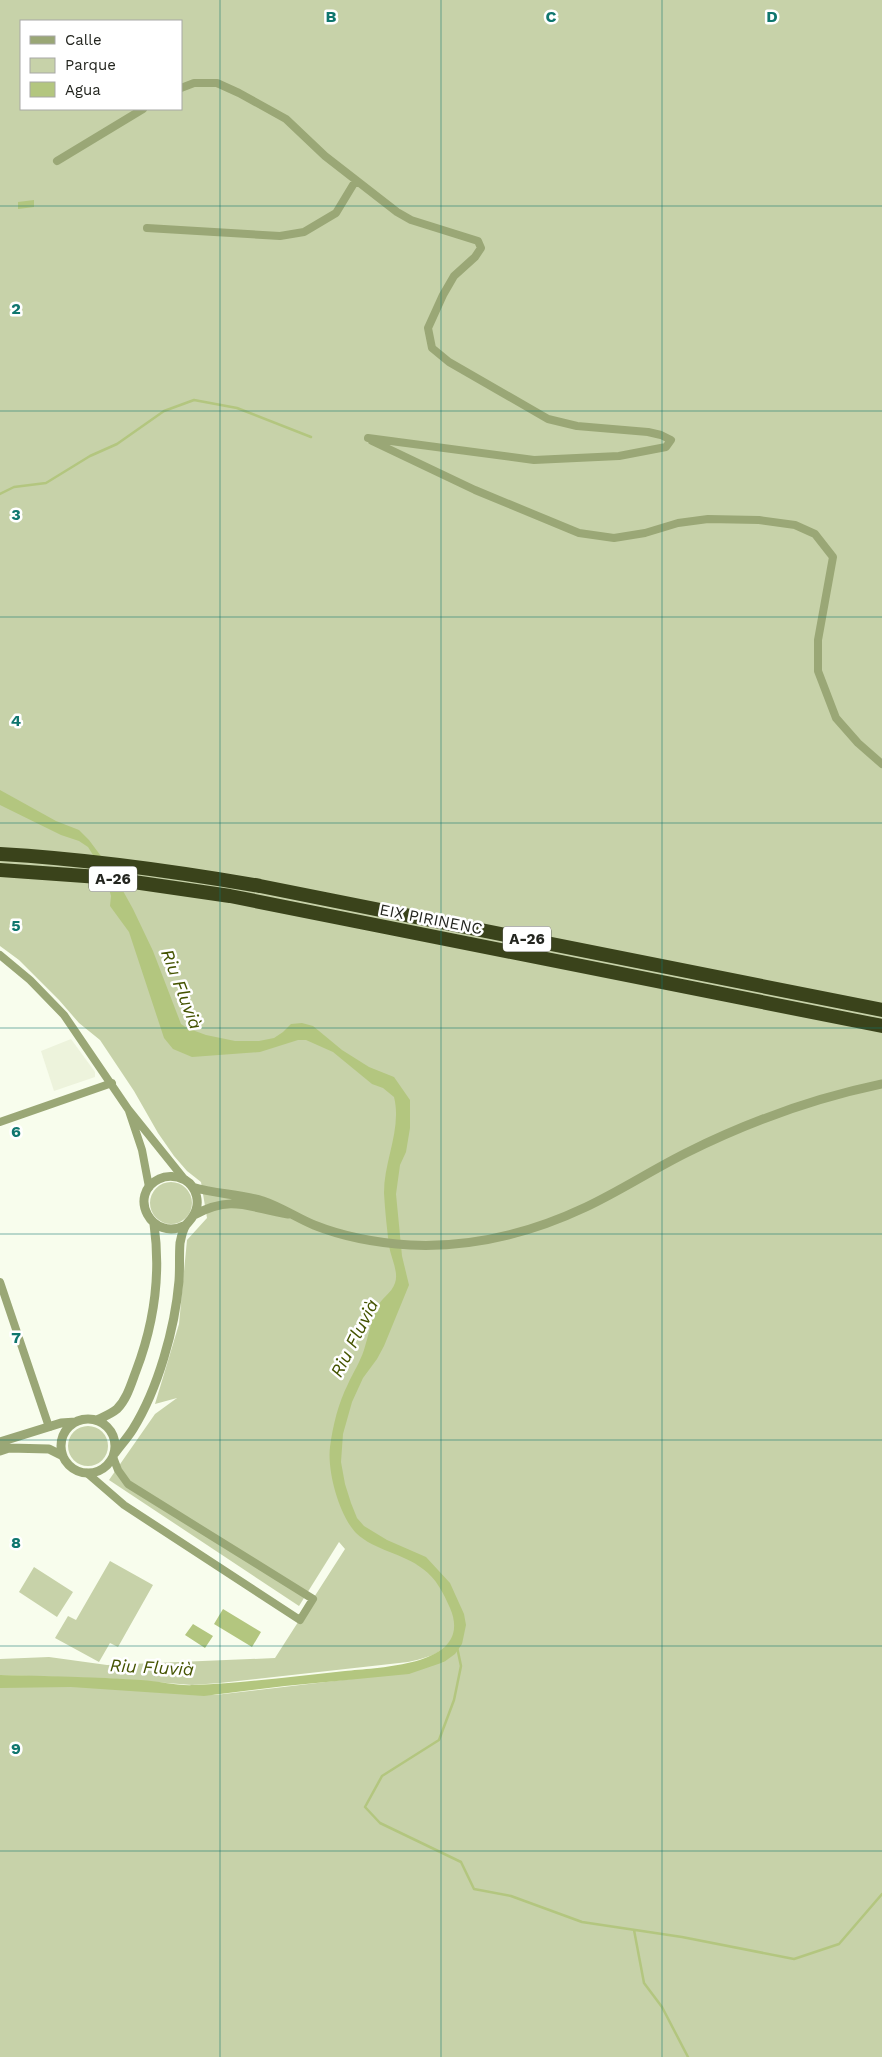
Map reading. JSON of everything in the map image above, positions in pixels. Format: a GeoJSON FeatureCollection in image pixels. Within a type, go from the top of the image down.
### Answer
{"type":"FeatureCollection","features":[{"type":"Feature","properties":{"kind":"highway","name":"EIX PIRINENC"},"geometry":{"type":"LineString","coordinates":[[0,854],[104,862],[172,871],[288,892],[882,1010]]}},
{"type":"Feature","properties":{"kind":"highway","name":"EIX PIRINENC"},"geometry":{"type":"LineString","coordinates":[[0,870],[99,877],[240,898],[882,1026]]}},
{"type":"Feature","properties":{"kind":"street"},"geometry":{"type":"LineString","coordinates":[[182,88],[194,83],[217,83],[239,93],[286,119],[325,156],[397,212],[411,220],[478,241],[481,248],[476,258],[454,276],[442,295],[428,328],[432,348],[449,362],[548,419],[577,426],[648,432],[671,440],[666,447],[619,456],[534,460],[368,438],[475,490],[579,533],[614,538],[645,534],[678,523],[708,519],[759,520],[795,525],[815,534],[833,557],[818,640],[818,671],[836,718],[858,743],[882,764]]}},
{"type":"Feature","properties":{"kind":"street"},"geometry":{"type":"LineString","coordinates":[[56,161],[140,110]]}},
{"type":"Feature","properties":{"kind":"street"},"geometry":{"type":"LineString","coordinates":[[147,228],[280,236],[304,232],[336,213],[356,180]]}},
{"type":"Feature","properties":{"kind":"street"},"geometry":{"type":"LineString","coordinates":[[0,955],[30,980],[64,1016],[112,1083],[128,1109],[184,1180],[192,1187],[197,1201],[194,1215]]}},
{"type":"Feature","properties":{"kind":"street"},"geometry":{"type":"LineString","coordinates":[[0,1122],[112,1083]]}},
{"type":"Feature","properties":{"kind":"street"},"geometry":{"type":"LineString","coordinates":[[87,1473],[93,1473],[105,1468],[134,1429],[159,1374],[173,1322],[179,1281],[180,1244],[186,1225],[194,1215],[211,1206],[232,1203],[254,1206],[291,1215],[326,1228],[369,1240],[410,1245],[446,1245],[489,1240],[525,1230],[587,1206],[686,1153],[733,1132],[799,1106],[851,1090],[882,1084]]}},
{"type":"Feature","properties":{"kind":"street"},"geometry":{"type":"LineString","coordinates":[[128,1109],[142,1150],[149,1187]]}},
{"type":"Feature","properties":{"kind":"street"},"geometry":{"type":"LineString","coordinates":[[184,1180],[172,1176],[159,1179],[149,1187],[144,1206],[146,1213],[154,1224],[160,1227],[173,1229],[186,1225]]}},
{"type":"Feature","properties":{"kind":"street"},"geometry":{"type":"LineString","coordinates":[[192,1187],[261,1201],[278,1207],[291,1215]]}},
{"type":"Feature","properties":{"kind":"street"},"geometry":{"type":"LineString","coordinates":[[97,1420],[115,1410],[124,1398],[143,1354],[153,1312],[156,1278],[157,1246],[154,1224]]}},
{"type":"Feature","properties":{"kind":"street"},"geometry":{"type":"LineString","coordinates":[[0,1285],[49,1427]]}},
{"type":"Feature","properties":{"kind":"street"},"geometry":{"type":"LineString","coordinates":[[0,1451],[9,1448],[49,1449],[63,1456],[70,1466],[87,1473],[124,1505],[300,1620],[312,1599],[128,1484],[118,1470],[114,1455],[115,1439],[108,1427],[97,1420],[86,1419],[77,1422],[68,1429],[62,1439],[63,1456]]}},
{"type":"Feature","properties":{"kind":"street"},"geometry":{"type":"LineString","coordinates":[[0,1442],[70,1421],[77,1422]]}},
{"type":"Feature","properties":{"kind":"shaded area"},"geometry":{"type":"Polygon","coordinates":[[[71,1039],[95,1072],[95,1077],[54,1091],[41,1051],[71,1039]]]}},
{"type":"Feature","properties":{"kind":"green space"},"geometry":{"type":"Polygon","coordinates":[[[0,0],[882,0],[882,2057],[0,2057],[0,1682],[215,1695],[351,1679],[444,1662],[453,1637],[439,1651],[428,1657],[408,1662],[220,1683],[192,1685],[117,1679],[0,1675],[0,1659],[49,1657],[107,1665],[275,1658],[345,1549],[339,1542],[299,1606],[109,1480],[155,1414],[177,1398],[155,1404],[179,1324],[187,1240],[207,1218],[201,1182],[187,1171],[174,1156],[100,1040],[79,1023],[19,960],[0,946],[0,0]]]}},
{"type":"Feature","properties":{"kind":"green space"},"geometry":{"type":"Polygon","coordinates":[[[171,1182],[186,1188],[192,1203],[186,1218],[171,1224],[156,1218],[150,1203],[156,1188],[171,1182]]]}},
{"type":"Feature","properties":{"kind":"green space"},"geometry":{"type":"Polygon","coordinates":[[[84,1426],[92,1426],[99,1429],[105,1435],[108,1446],[105,1457],[99,1463],[92,1466],[84,1466],[77,1463],[71,1457],[68,1450],[68,1442],[71,1435],[77,1429],[84,1426]]]}},
{"type":"Feature","properties":{"kind":"green space"},"geometry":{"type":"Polygon","coordinates":[[[110,1561],[153,1585],[118,1647],[110,1643],[99,1662],[55,1638],[68,1616],[76,1620],[110,1561]]]}},
{"type":"Feature","properties":{"kind":"green space"},"geometry":{"type":"Polygon","coordinates":[[[34,1567],[73,1592],[57,1617],[19,1592],[34,1567]]]}},
{"type":"Feature","properties":{"kind":"water"},"geometry":{"type":"Polygon","coordinates":[[[34,200],[34,207],[18,209],[18,202],[34,200]]]}},
{"type":"Feature","properties":{"kind":"water"},"geometry":{"type":"Polygon","coordinates":[[[0,790],[56,821],[79,830],[89,840],[112,871],[133,909],[153,951],[181,1024],[206,1035],[235,1041],[259,1041],[274,1038],[291,1024],[302,1023],[313,1026],[342,1050],[369,1067],[394,1077],[410,1100],[410,1128],[406,1152],[400,1165],[396,1194],[402,1256],[409,1285],[384,1346],[363,1378],[352,1402],[343,1434],[341,1462],[351,1503],[357,1518],[364,1526],[387,1540],[426,1557],[450,1583],[464,1614],[466,1625],[462,1644],[455,1654],[444,1662],[409,1674],[204,1696],[71,1687],[0,1688],[0,1675],[123,1679],[194,1685],[380,1668],[420,1660],[437,1652],[449,1642],[454,1627],[450,1608],[445,1597],[428,1573],[407,1559],[372,1544],[356,1533],[344,1515],[332,1480],[330,1468],[330,1447],[334,1423],[344,1392],[362,1354],[376,1309],[391,1290],[396,1279],[389,1246],[384,1193],[396,1121],[394,1097],[383,1088],[372,1084],[333,1052],[306,1040],[298,1040],[260,1052],[192,1057],[173,1049],[164,1038],[129,932],[110,906],[111,896],[105,874],[88,847],[79,841],[61,835],[0,805],[0,790]]]}},
{"type":"Feature","properties":{"kind":"water"},"geometry":{"type":"Polygon","coordinates":[[[223,1609],[261,1632],[252,1647],[214,1624],[223,1609]]]}},
{"type":"Feature","properties":{"kind":"water"},"geometry":{"type":"Polygon","coordinates":[[[193,1624],[213,1636],[205,1648],[185,1635],[193,1624]]]}},
{"type":"Feature","properties":{"kind":"waterway"},"geometry":{"type":"LineString","coordinates":[[0,494],[14,487],[46,483],[90,456],[117,444],[164,411],[194,400],[237,408],[311,437]]}},
{"type":"Feature","properties":{"kind":"waterway"},"geometry":{"type":"LineString","coordinates":[[457,1647],[461,1666],[454,1700],[439,1740],[382,1776],[365,1807],[380,1823],[461,1862],[474,1889],[511,1896],[582,1922],[682,1937],[794,1959],[839,1944],[882,1894]]}},
{"type":"Feature","properties":{"kind":"waterway"},"geometry":{"type":"LineString","coordinates":[[634,1930],[644,1983],[662,2007],[688,2057]]}},
{"type":"Feature","properties":{"kind":"water label","name":"Riu Fluvià"},"geometry":{"type":"Point","coordinates":[182,989]}},
{"type":"Feature","properties":{"kind":"water label","name":"Riu Fluvià"},"geometry":{"type":"Point","coordinates":[354,1338]}},
{"type":"Feature","properties":{"kind":"water label","name":"Riu Fluvià"},"geometry":{"type":"Point","coordinates":[152,1667]}}]}
